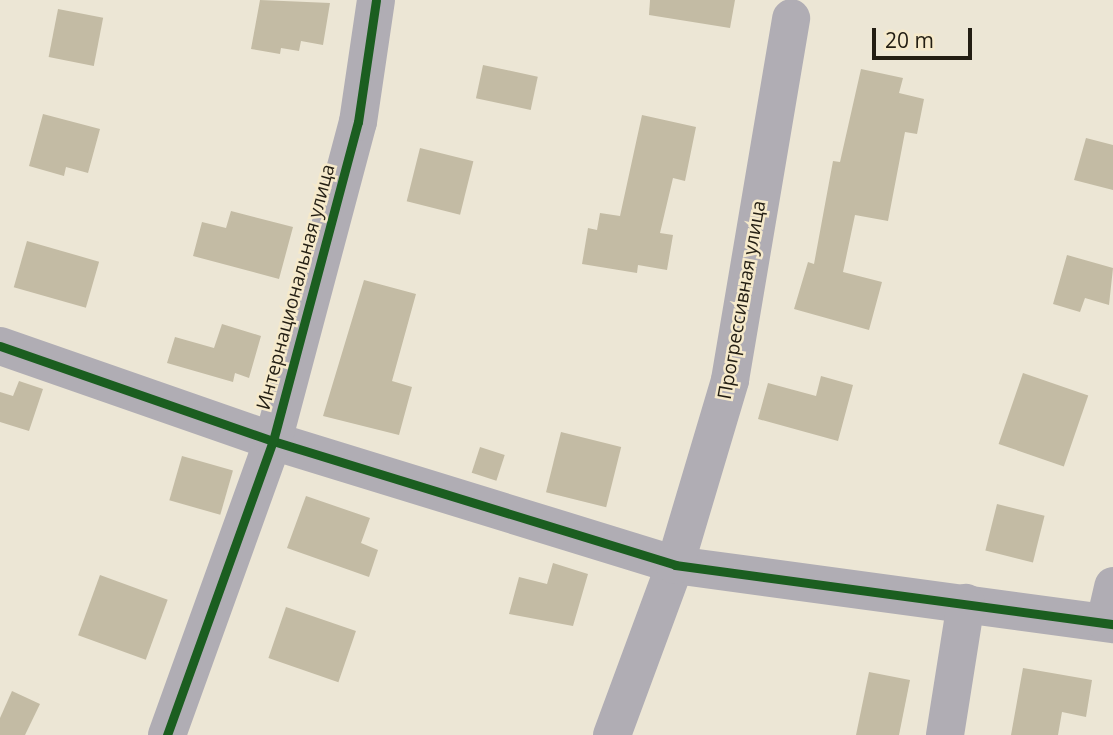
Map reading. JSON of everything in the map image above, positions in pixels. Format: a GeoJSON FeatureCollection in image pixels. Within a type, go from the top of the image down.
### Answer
{"type":"FeatureCollection","features":[{"type":"Feature","properties":{"kind":"street","name":"Интернациональная улица"},"geometry":{"type":"LineString","coordinates":[[167,735],[273,441],[358,122],[376,0]]}},
{"type":"Feature","properties":{"kind":"street","name":"Прогрессивная улица"},"geometry":{"type":"LineString","coordinates":[[612,735],[675,565],[730,380],[791,18]]}},
{"type":"Feature","properties":{"kind":"street"},"geometry":{"type":"LineString","coordinates":[[0,346],[273,441],[675,565],[966,603],[1110,611]]}},
{"type":"Feature","properties":{"kind":"street"},"geometry":{"type":"LineString","coordinates":[[946,735],[966,603]]}},
{"type":"Feature","properties":{"kind":"building"},"geometry":{"type":"Polygon","coordinates":[[[260,0],[330,3],[323,45],[301,41],[299,51],[281,48],[280,54],[251,49],[260,0]]]}},
{"type":"Feature","properties":{"kind":"building"},"geometry":{"type":"Polygon","coordinates":[[[650,0],[735,0],[730,28],[649,15],[650,0]]]}},
{"type":"Feature","properties":{"kind":"building"},"geometry":{"type":"Polygon","coordinates":[[[58,9],[103,18],[94,66],[49,57],[58,9]]]}},
{"type":"Feature","properties":{"kind":"building"},"geometry":{"type":"Polygon","coordinates":[[[483,65],[538,77],[531,110],[476,98],[483,65]]]}},
{"type":"Feature","properties":{"kind":"building"},"geometry":{"type":"Polygon","coordinates":[[[861,69],[903,78],[899,93],[924,99],[917,134],[905,132],[888,221],[855,215],[843,272],[882,282],[869,330],[794,309],[808,262],[814,264],[833,161],[840,162],[861,69]]]}},
{"type":"Feature","properties":{"kind":"building"},"geometry":{"type":"Polygon","coordinates":[[[43,114],[100,129],[88,173],[66,167],[64,176],[29,166],[43,114]]]}},
{"type":"Feature","properties":{"kind":"building"},"geometry":{"type":"Polygon","coordinates":[[[642,115],[696,127],[685,181],[673,178],[660,233],[673,235],[667,270],[638,265],[637,273],[582,264],[588,228],[597,230],[600,213],[620,216],[642,115]]]}},
{"type":"Feature","properties":{"kind":"building"},"geometry":{"type":"Polygon","coordinates":[[[1086,138],[1113,145],[1113,190],[1074,180],[1086,138]]]}},
{"type":"Feature","properties":{"kind":"building"},"geometry":{"type":"Polygon","coordinates":[[[420,148],[473,161],[460,215],[407,201],[420,148]]]}},
{"type":"Feature","properties":{"kind":"building"},"geometry":{"type":"Polygon","coordinates":[[[231,211],[293,227],[279,279],[193,256],[202,222],[226,228],[231,211]]]}},
{"type":"Feature","properties":{"kind":"building"},"geometry":{"type":"Polygon","coordinates":[[[27,241],[99,262],[86,308],[14,287],[27,241]]]}},
{"type":"Feature","properties":{"kind":"building"},"geometry":{"type":"Polygon","coordinates":[[[1067,255],[1113,268],[1109,305],[1085,298],[1080,312],[1053,304],[1067,255]]]}},
{"type":"Feature","properties":{"kind":"building"},"geometry":{"type":"Polygon","coordinates":[[[364,280],[416,294],[392,381],[412,387],[399,435],[323,416],[364,280]]]}},
{"type":"Feature","properties":{"kind":"building"},"geometry":{"type":"Polygon","coordinates":[[[222,324],[261,336],[249,378],[235,373],[233,382],[167,363],[175,337],[214,348],[222,324]]]}},
{"type":"Feature","properties":{"kind":"building"},"geometry":{"type":"Polygon","coordinates":[[[1023,373],[1088,395],[1064,466],[999,444],[1023,373]]]}},
{"type":"Feature","properties":{"kind":"building"},"geometry":{"type":"Polygon","coordinates":[[[821,376],[853,385],[838,441],[758,419],[768,383],[816,396],[821,376]]]}},
{"type":"Feature","properties":{"kind":"building"},"geometry":{"type":"Polygon","coordinates":[[[19,381],[43,389],[29,431],[0,422],[0,392],[13,396],[19,381]]]}},
{"type":"Feature","properties":{"kind":"building"},"geometry":{"type":"Polygon","coordinates":[[[561,432],[621,447],[606,507],[546,492],[561,432]]]}},
{"type":"Feature","properties":{"kind":"building"},"geometry":{"type":"Polygon","coordinates":[[[480,447],[505,455],[496,481],[472,473],[480,447]]]}},
{"type":"Feature","properties":{"kind":"building"},"geometry":{"type":"Polygon","coordinates":[[[182,456],[233,471],[220,515],[169,500],[182,456]]]}},
{"type":"Feature","properties":{"kind":"building"},"geometry":{"type":"Polygon","coordinates":[[[306,496],[370,518],[361,543],[378,550],[369,577],[287,548],[306,496]]]}},
{"type":"Feature","properties":{"kind":"building"},"geometry":{"type":"Polygon","coordinates":[[[997,504],[1045,516],[1033,562],[985,551],[997,504]]]}},
{"type":"Feature","properties":{"kind":"building"},"geometry":{"type":"Polygon","coordinates":[[[553,563],[588,574],[573,626],[509,614],[519,577],[547,584],[553,563]]]}},
{"type":"Feature","properties":{"kind":"building"},"geometry":{"type":"Polygon","coordinates":[[[100,575],[168,600],[146,660],[78,635],[100,575]]]}},
{"type":"Feature","properties":{"kind":"building"},"geometry":{"type":"Polygon","coordinates":[[[286,607],[356,631],[338,682],[268,658],[286,607]]]}},
{"type":"Feature","properties":{"kind":"building"},"geometry":{"type":"Polygon","coordinates":[[[1023,668],[1092,680],[1086,717],[1062,712],[1058,735],[1011,735],[1023,668]]]}},
{"type":"Feature","properties":{"kind":"building"},"geometry":{"type":"Polygon","coordinates":[[[869,672],[910,680],[899,735],[856,735],[869,672]]]}},
{"type":"Feature","properties":{"kind":"building"},"geometry":{"type":"Polygon","coordinates":[[[12,691],[40,704],[25,735],[0,735],[0,718],[12,691]]]}},
{"type":"Feature","properties":{"kind":"cycle path"},"geometry":{"type":"LineString","coordinates":[[167,735],[273,441],[358,122],[376,0]]}},
{"type":"Feature","properties":{"kind":"cycle path"},"geometry":{"type":"LineString","coordinates":[[0,346],[273,441],[675,565],[1113,624]]}}]}
